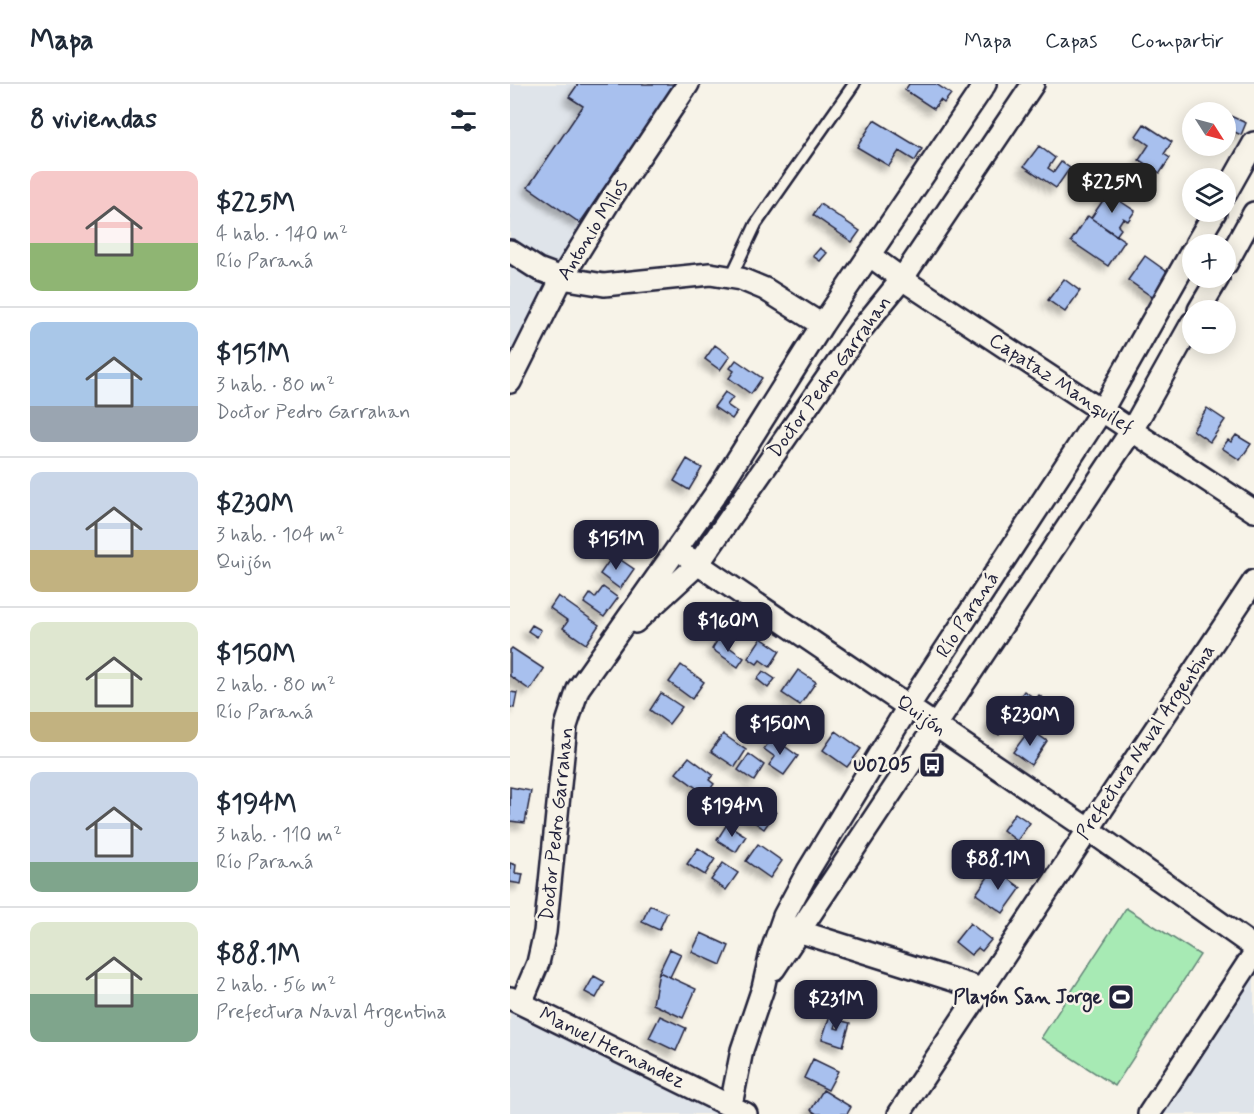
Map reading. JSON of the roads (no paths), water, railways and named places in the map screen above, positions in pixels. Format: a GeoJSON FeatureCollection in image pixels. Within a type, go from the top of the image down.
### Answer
{"type":"FeatureCollection","features":[{"type":"Feature","properties":{"kind":"street","name":"Antonio Milos"},"geometry":{"type":"LineString","coordinates":[[510,382],[562,278],[613,196],[688,84]]}},
{"type":"Feature","properties":{"kind":"street","name":"Doctor Pedro Garrahan"},"geometry":{"type":"LineString","coordinates":[[515,1001],[538,963],[545,932],[566,726],[578,689],[717,492],[822,325],[985,84]]}},
{"type":"Feature","properties":{"kind":"street","name":"Doctor Pedro Garrahan"},"geometry":{"type":"LineString","coordinates":[[604,650],[699,564],[859,332],[902,279],[1033,84]]}},
{"type":"Feature","properties":{"kind":"street"},"geometry":{"type":"LineString","coordinates":[[1236,175],[1254,143]]}},
{"type":"Feature","properties":{"kind":"street"},"geometry":{"type":"LineString","coordinates":[[1236,246],[1254,213]]}},
{"type":"Feature","properties":{"kind":"street"},"geometry":{"type":"LineString","coordinates":[[510,251],[538,269],[562,278],[604,285],[710,274],[741,279],[765,289],[822,325]]}},
{"type":"Feature","properties":{"kind":"street","name":"Capataz Manquilef"},"geometry":{"type":"LineString","coordinates":[[869,255],[1254,511]]}},
{"type":"Feature","properties":{"kind":"street","name":"Río Paraná"},"geometry":{"type":"LineString","coordinates":[[790,926],[808,871],[908,707],[1102,410],[1182,269]]}},
{"type":"Feature","properties":{"kind":"street","name":"Río Paraná"},"geometry":{"type":"LineString","coordinates":[[738,1110],[742,1050],[763,988],[771,953],[936,726],[1132,430],[1182,341]]}},
{"type":"Feature","properties":{"kind":"street","name":"Quijón"},"geometry":{"type":"LineString","coordinates":[[676,549],[1088,829],[1254,946]]}},
{"type":"Feature","properties":{"kind":"street","name":"Prefectura Naval Argentina"},"geometry":{"type":"LineString","coordinates":[[899,1114],[1254,581]]}},
{"type":"Feature","properties":{"kind":"street"},"geometry":{"type":"LineString","coordinates":[[790,926],[982,989]]}},
{"type":"Feature","properties":{"kind":"street"},"geometry":{"type":"LineString","coordinates":[[1149,1114],[1254,954]]}},
{"type":"Feature","properties":{"kind":"street","name":"Manuel Hernandez"},"geometry":{"type":"LineString","coordinates":[[515,1001],[738,1110]]}},
{"type":"Feature","properties":{"kind":"lane"},"geometry":{"type":"LineString","coordinates":[[731,277],[756,224],[854,84]]}},
{"type":"Feature","properties":{"kind":"place","name":"U0205"},"geometry":{"type":"Point","coordinates":[932,765]}},
{"type":"Feature","properties":{"kind":"place","name":"Playón San Jorge"},"geometry":{"type":"Point","coordinates":[1121,997]}}]}
